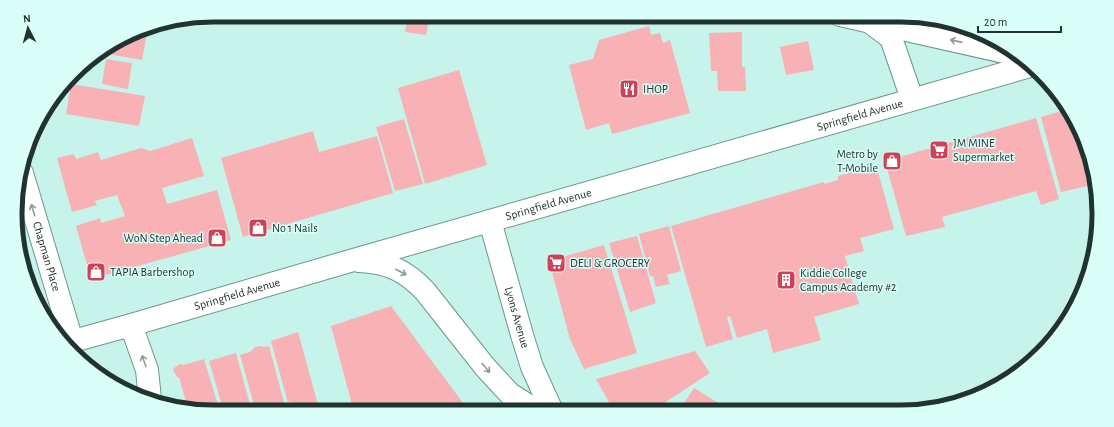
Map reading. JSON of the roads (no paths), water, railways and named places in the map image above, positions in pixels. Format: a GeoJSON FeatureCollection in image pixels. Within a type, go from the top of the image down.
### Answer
{"type":"FeatureCollection","features":[{"type":"Feature","properties":{"kind":"main road"},"geometry":{"type":"LineString","coordinates":[[870,22],[1003,52]]}},
{"type":"Feature","properties":{"kind":"main road"},"geometry":{"type":"LineString","coordinates":[[870,22],[891,38],[912,99]]}},
{"type":"Feature","properties":{"kind":"main road","name":"Springfield Avenue"},"geometry":{"type":"LineString","coordinates":[[71,341],[1024,68]]}},
{"type":"Feature","properties":{"kind":"main road","name":"Chapman Place"},"geometry":{"type":"LineString","coordinates":[[25,183],[68,337]]}},
{"type":"Feature","properties":{"kind":"main road","name":"Lyons Avenue"},"geometry":{"type":"LineString","coordinates":[[490,221],[532,367],[549,405]]}},
{"type":"Feature","properties":{"kind":"main road"},"geometry":{"type":"LineString","coordinates":[[350,261],[392,267],[415,280],[497,380],[510,394],[527,405]]}},
{"type":"Feature","properties":{"kind":"main road"},"geometry":{"type":"LineString","coordinates":[[131,325],[147,370],[149,394]]}},
{"type":"Feature","properties":{"kind":"place","name":"IHOP"},"geometry":{"type":"Point","coordinates":[629,89]}},
{"type":"Feature","properties":{"kind":"place","name":"JM MINE Supermarket"},"geometry":{"type":"Point","coordinates":[939,150]}},
{"type":"Feature","properties":{"kind":"place","name":"Metro by T-Mobile"},"geometry":{"type":"Point","coordinates":[892,161]}},
{"type":"Feature","properties":{"kind":"place","name":"No 1 Nails"},"geometry":{"type":"Point","coordinates":[258,228]}},
{"type":"Feature","properties":{"kind":"place","name":"WoN Step Ahead"},"geometry":{"type":"Point","coordinates":[217,238]}},
{"type":"Feature","properties":{"kind":"place","name":"DELI & GROCERY"},"geometry":{"type":"Point","coordinates":[556,263]}},
{"type":"Feature","properties":{"kind":"place","name":"TAPIA Barbershop"},"geometry":{"type":"Point","coordinates":[96,272]}},
{"type":"Feature","properties":{"kind":"place","name":"Kiddie College Campus Academy #2"},"geometry":{"type":"Point","coordinates":[786,280]}}]}
